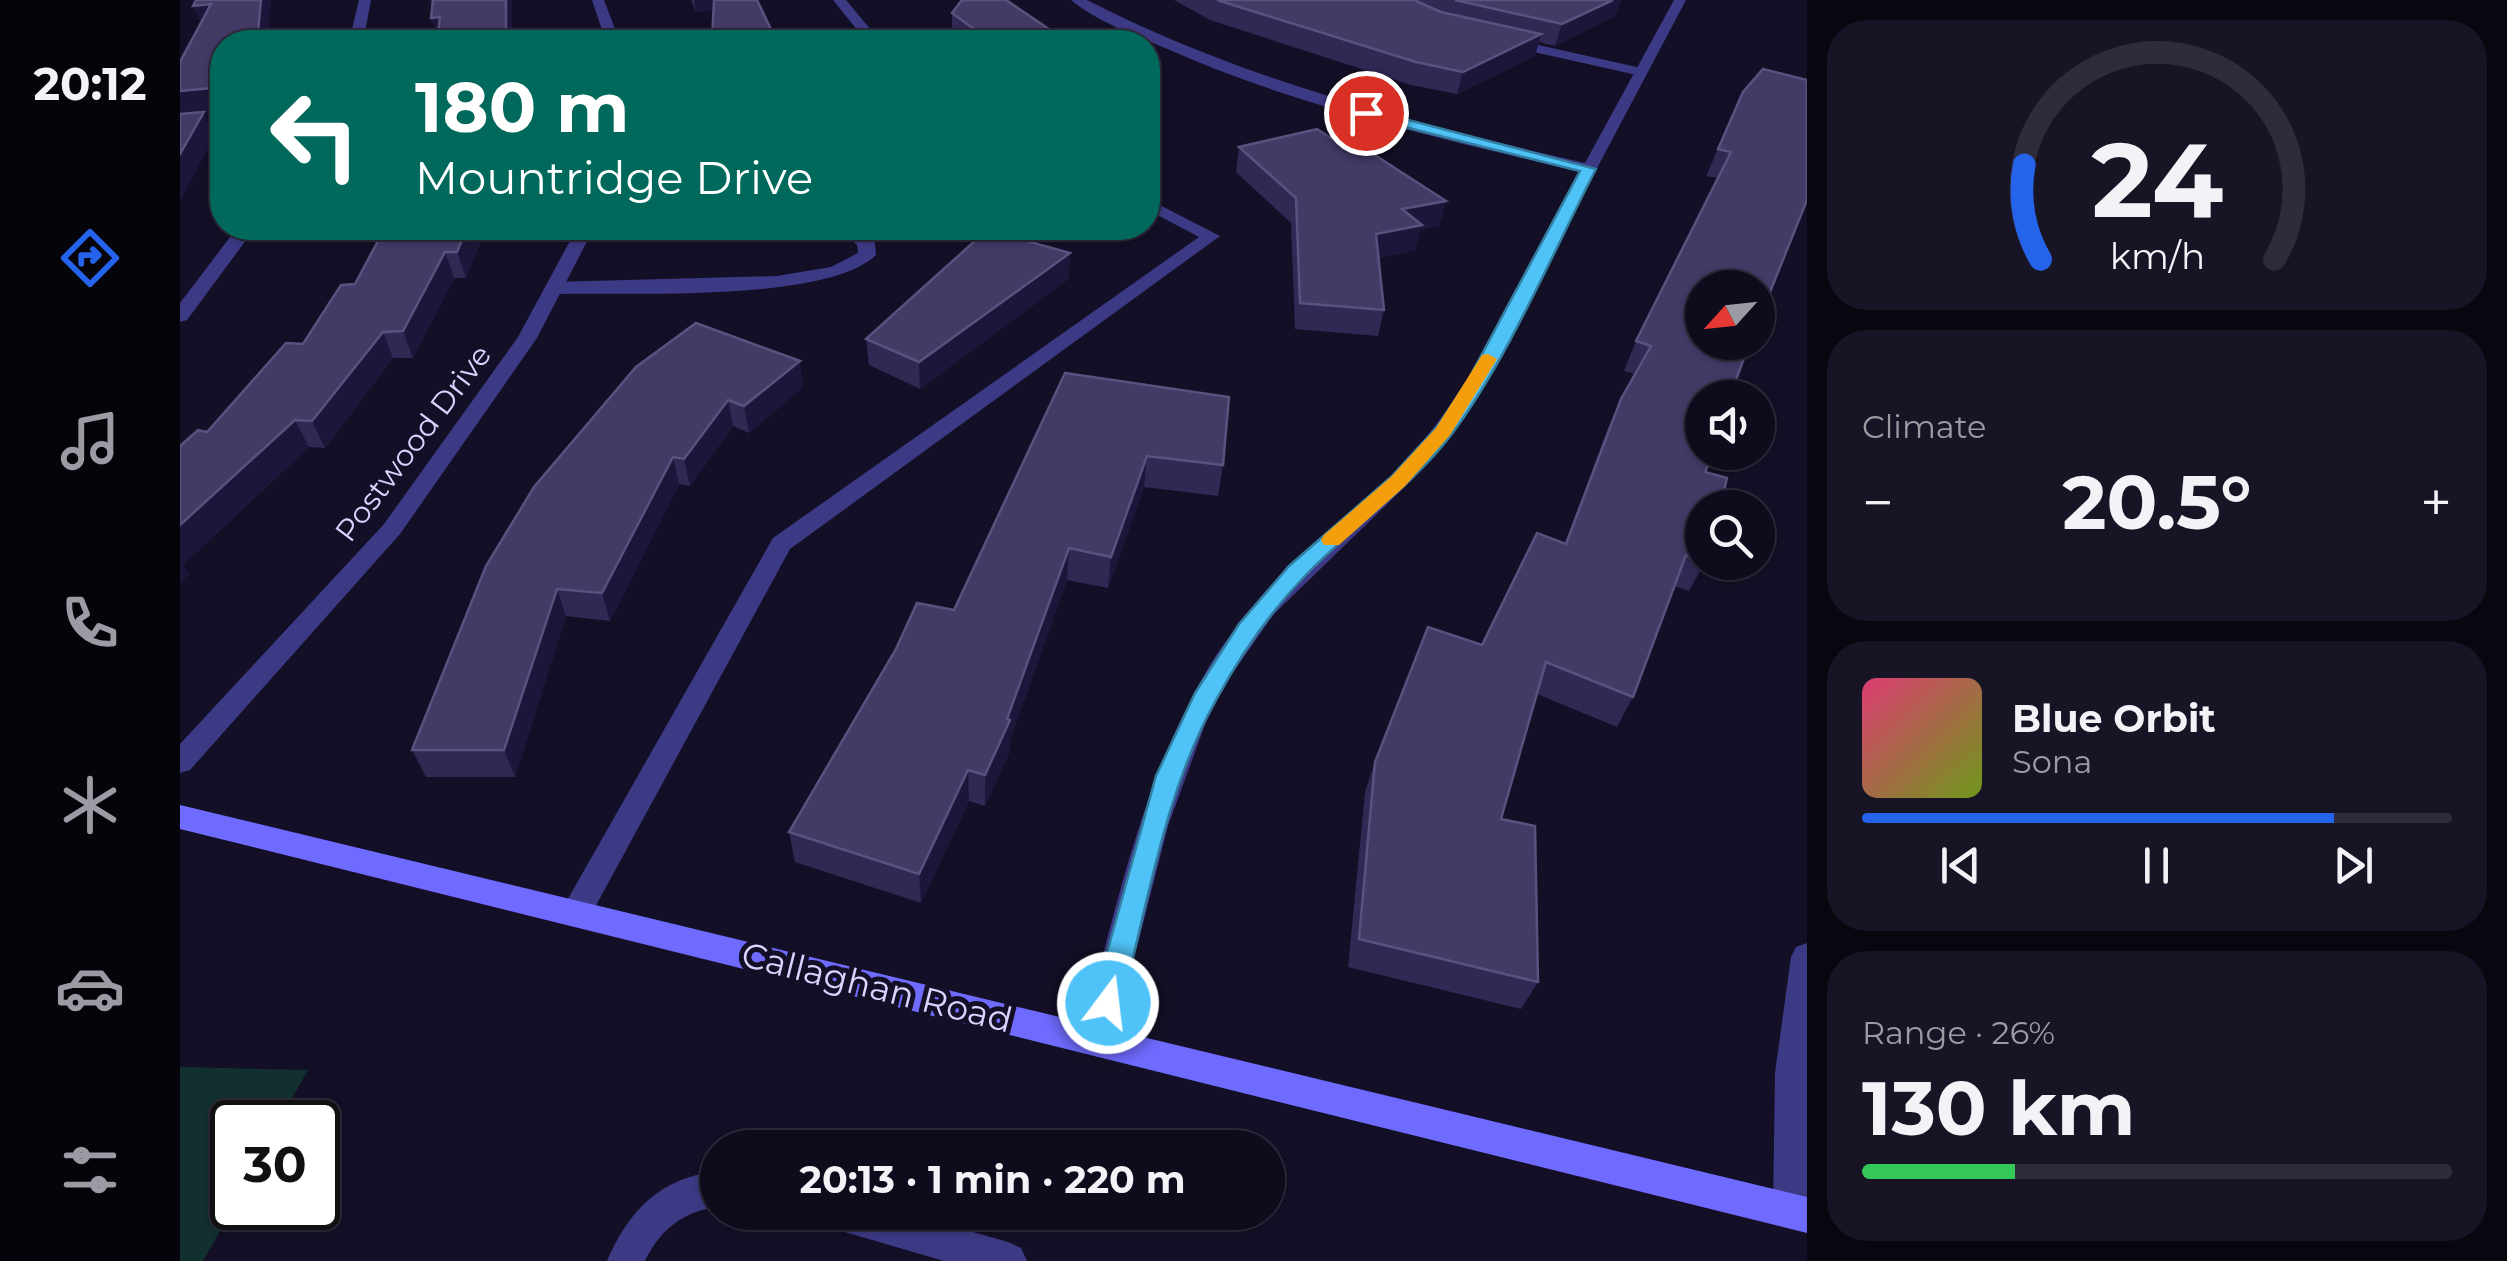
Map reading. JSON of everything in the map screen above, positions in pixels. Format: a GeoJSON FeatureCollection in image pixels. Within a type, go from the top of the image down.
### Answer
{"type":"FeatureCollection","features":[{"type":"Feature","properties":{"kind":"main road","name":"Callaghan Road"},"geometry":{"type":"LineString","coordinates":[[180,817],[1799,1213]]}},
{"type":"Feature","properties":{"kind":"street"},"geometry":{"type":"LineString","coordinates":[[359,30],[365,0]]}},
{"type":"Feature","properties":{"kind":"street"},"geometry":{"type":"LineString","coordinates":[[598,0],[609,30]]}},
{"type":"Feature","properties":{"kind":"street"},"geometry":{"type":"LineString","coordinates":[[839,0],[864,30]]}},
{"type":"Feature","properties":{"kind":"street"},"geometry":{"type":"LineString","coordinates":[[1077,0],[1130,30]]}},
{"type":"Feature","properties":{"kind":"street"},"geometry":{"type":"LineString","coordinates":[[1097,1040],[1169,776],[1204,700],[1247,630],[1296,571],[1398,482],[1444,431],[1476,382],[1680,0]]}},
{"type":"Feature","properties":{"kind":"street"},"geometry":{"type":"LineString","coordinates":[[1478,35],[1641,72]]}},
{"type":"Feature","properties":{"kind":"street"},"geometry":{"type":"LineString","coordinates":[[1160,43],[1278,86],[1395,122],[1588,169]]}},
{"type":"Feature","properties":{"kind":"street"},"geometry":{"type":"LineString","coordinates":[[576,913],[781,544],[1210,236],[1160,210]]}},
{"type":"Feature","properties":{"kind":"street"},"geometry":{"type":"LineString","coordinates":[[180,316],[237,240]]}},
{"type":"Feature","properties":{"kind":"street","name":"Postwood Drive"},"geometry":{"type":"LineString","coordinates":[[180,762],[392,529],[528,338],[579,240]]}},
{"type":"Feature","properties":{"kind":"street"},"geometry":{"type":"LineString","coordinates":[[554,288],[777,282],[836,272],[867,255],[862,240]]}},
{"type":"Feature","properties":{"kind":"street"},"geometry":{"type":"LineString","coordinates":[[1799,1213],[1792,1073],[1807,958]]}},
{"type":"Feature","properties":{"kind":"street"},"geometry":{"type":"LineString","coordinates":[[626,1261],[644,1223],[668,1204],[700,1191]]}},
{"type":"Feature","properties":{"kind":"street"},"geometry":{"type":"LineString","coordinates":[[900,1230],[1008,1261]]}},
{"type":"Feature","properties":{"kind":"green space"},"geometry":{"type":"Polygon","coordinates":[[[180,1067],[308,1070],[291,1100],[210,1100],[210,1230],[221,1230],[203,1261],[180,1261],[180,1067]]]}},
{"type":"Feature","properties":{"kind":"building"},"geometry":{"type":"Polygon","coordinates":[[[196,0],[261,0],[258,30],[210,30],[210,88],[180,91],[180,62],[211,4],[193,6],[196,0]]]}},
{"type":"Feature","properties":{"kind":"building"},"geometry":{"type":"Polygon","coordinates":[[[433,0],[506,0],[506,30],[438,30],[440,17],[431,18],[433,0]]]}},
{"type":"Feature","properties":{"kind":"building"},"geometry":{"type":"Polygon","coordinates":[[[714,0],[757,0],[771,30],[713,30],[714,0]]]}},
{"type":"Feature","properties":{"kind":"building"},"geometry":{"type":"Polygon","coordinates":[[[962,0],[1006,0],[1050,30],[975,30],[952,13],[962,0]]]}},
{"type":"Feature","properties":{"kind":"building"},"geometry":{"type":"Polygon","coordinates":[[[1217,0],[1414,0],[1441,12],[1541,34],[1463,72],[1416,62],[1217,0]]]}},
{"type":"Feature","properties":{"kind":"building"},"geometry":{"type":"Polygon","coordinates":[[[1455,0],[1613,0],[1562,24],[1455,0]]]}},
{"type":"Feature","properties":{"kind":"building"},"geometry":{"type":"Polygon","coordinates":[[[1763,69],[1807,80],[1807,200],[1775,280],[1775,270],[1685,270],[1685,360],[1743,360],[1736,380],[1685,380],[1685,470],[1706,470],[1727,478],[1724,490],[1685,490],[1685,558],[1633,697],[1546,662],[1501,819],[1535,826],[1538,982],[1359,939],[1375,762],[1428,627],[1482,645],[1537,533],[1566,544],[1621,399],[1651,346],[1636,341],[1731,152],[1718,149],[1743,92],[1763,69]]]}},
{"type":"Feature","properties":{"kind":"building"},"geometry":{"type":"Polygon","coordinates":[[[204,112],[180,154],[180,114],[204,112]]]}},
{"type":"Feature","properties":{"kind":"building"},"geometry":{"type":"Polygon","coordinates":[[[1317,129],[1351,151],[1364,148],[1446,201],[1402,209],[1422,225],[1376,234],[1384,310],[1300,303],[1296,198],[1239,147],[1317,129]]]}},
{"type":"Feature","properties":{"kind":"building"},"geometry":{"type":"Polygon","coordinates":[[[379,240],[462,240],[457,252],[445,252],[403,331],[383,332],[312,421],[295,420],[180,525],[180,446],[198,430],[207,432],[286,343],[303,344],[341,285],[355,284],[379,240]]]}},
{"type":"Feature","properties":{"kind":"building"},"geometry":{"type":"Polygon","coordinates":[[[976,240],[1023,240],[1070,253],[919,362],[866,339],[976,240]]]}},
{"type":"Feature","properties":{"kind":"building"},"geometry":{"type":"Polygon","coordinates":[[[696,323],[800,361],[744,406],[728,400],[684,459],[673,457],[602,593],[557,589],[504,750],[412,750],[486,566],[534,487],[636,367],[696,323]]]}},
{"type":"Feature","properties":{"kind":"building"},"geometry":{"type":"Polygon","coordinates":[[[1065,373],[1229,397],[1223,465],[1147,456],[1111,557],[1069,548],[1007,719],[1010,720],[985,775],[968,770],[919,874],[789,832],[896,649],[917,603],[954,610],[1065,373]]]}},
{"type":"Feature","properties":{"kind":"slow traffic"},"geometry":{"type":"LineString","coordinates":[[1331,540],[1398,482],[1444,431],[1488,359]]}},
{"type":"Feature","properties":{"kind":"route"},"geometry":{"type":"LineString","coordinates":[[1108,1003],[1169,776],[1204,700],[1247,630],[1296,571],[1398,482],[1444,431],[1476,382],[1588,169],[1366,113]]}}]}
